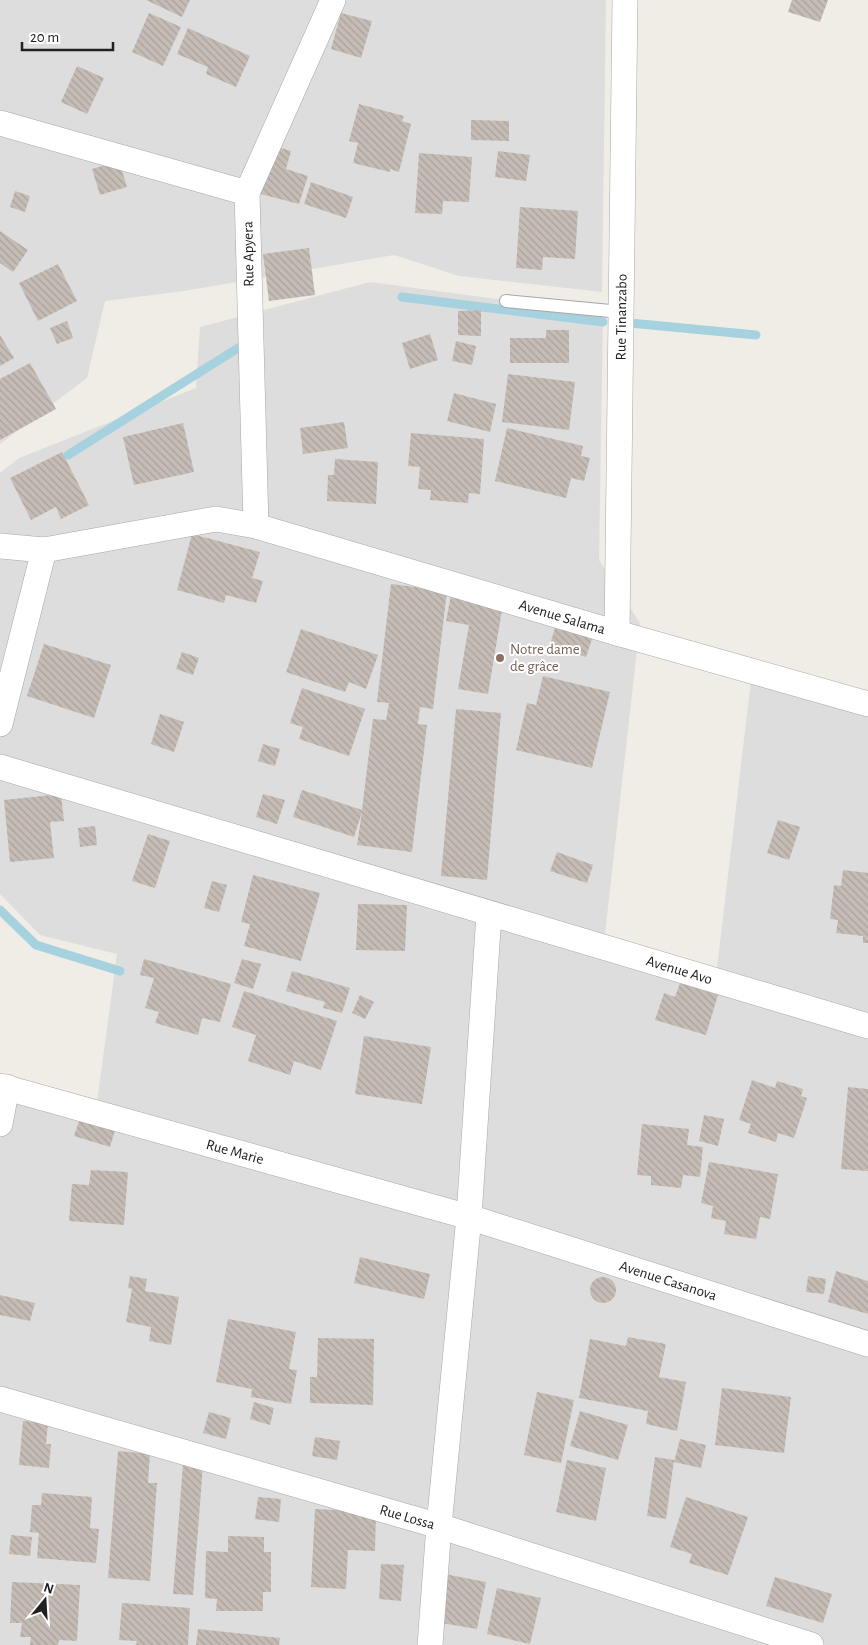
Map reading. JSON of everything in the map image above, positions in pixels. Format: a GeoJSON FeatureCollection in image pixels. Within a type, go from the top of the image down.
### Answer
{"type":"FeatureCollection","features":[{"type":"Feature","properties":{"kind":"street","name":"Rue Apyera"},"geometry":{"type":"LineString","coordinates":[[256,526],[247,193],[333,0]]}},
{"type":"Feature","properties":{"kind":"street","name":"Rue Tinanzabo"},"geometry":{"type":"LineString","coordinates":[[616,633],[625,0]]}},
{"type":"Feature","properties":{"kind":"street"},"geometry":{"type":"LineString","coordinates":[[0,123],[247,193]]}},
{"type":"Feature","properties":{"kind":"street","name":"Avenue Salama"},"geometry":{"type":"LineString","coordinates":[[0,546],[44,550],[216,519],[256,526],[616,633],[868,704]]}},
{"type":"Feature","properties":{"kind":"street"},"geometry":{"type":"LineString","coordinates":[[0,724],[44,550]]}},
{"type":"Feature","properties":{"kind":"street","name":"Avenue Avo"},"geometry":{"type":"LineString","coordinates":[[0,766],[868,1026]]}},
{"type":"Feature","properties":{"kind":"street"},"geometry":{"type":"LineString","coordinates":[[430,1645],[439,1526],[469,1217],[489,914]]}},
{"type":"Feature","properties":{"kind":"street"},"geometry":{"type":"LineString","coordinates":[[0,1124],[3,1087]]}},
{"type":"Feature","properties":{"kind":"street","name":"Rue Marie"},"geometry":{"type":"LineString","coordinates":[[3,1087],[469,1217]]}},
{"type":"Feature","properties":{"kind":"street","name":"Avenue Casanova"},"geometry":{"type":"LineString","coordinates":[[469,1217],[868,1344]]}},
{"type":"Feature","properties":{"kind":"street","name":"Rue Lossa"},"geometry":{"type":"LineString","coordinates":[[0,1399],[439,1526],[811,1645]]}},
{"type":"Feature","properties":{"kind":"lane"},"geometry":{"type":"LineString","coordinates":[[506,301],[621,312]]}},
{"type":"Feature","properties":{"kind":"shaded area"},"geometry":{"type":"Polygon","coordinates":[[[0,0],[606,0],[602,292],[459,276],[394,255],[184,291],[105,301],[87,378],[0,444],[0,0]]]}},
{"type":"Feature","properties":{"kind":"shaded area"},"geometry":{"type":"Polygon","coordinates":[[[370,282],[603,313],[599,560],[640,623],[605,934],[717,968],[752,672],[868,694],[868,1645],[0,1645],[0,1089],[95,1117],[117,954],[40,935],[0,894],[0,473],[19,458],[196,388],[200,327],[370,282]]]}},
{"type":"Feature","properties":{"kind":"building"},"geometry":{"type":"Polygon","coordinates":[[[146,0],[190,0],[182,17],[146,0]]]}},
{"type":"Feature","properties":{"kind":"building"},"geometry":{"type":"Polygon","coordinates":[[[792,0],[828,0],[820,22],[788,12],[792,0]]]}},
{"type":"Feature","properties":{"kind":"building"},"geometry":{"type":"Polygon","coordinates":[[[149,13],[181,27],[163,66],[132,52],[149,13]]]}},
{"type":"Feature","properties":{"kind":"building"},"geometry":{"type":"Polygon","coordinates":[[[341,13],[372,21],[361,58],[331,49],[341,13]]]}},
{"type":"Feature","properties":{"kind":"building"},"geometry":{"type":"Polygon","coordinates":[[[188,28],[250,56],[236,87],[206,74],[208,67],[177,54],[188,28]]]}},
{"type":"Feature","properties":{"kind":"building"},"geometry":{"type":"Polygon","coordinates":[[[77,66],[104,78],[87,114],[61,102],[77,66]]]}},
{"type":"Feature","properties":{"kind":"building"},"geometry":{"type":"Polygon","coordinates":[[[359,104],[404,116],[402,121],[411,124],[399,172],[390,169],[390,172],[353,163],[358,143],[349,141],[359,104]]]}},
{"type":"Feature","properties":{"kind":"building"},"geometry":{"type":"Polygon","coordinates":[[[471,120],[509,121],[509,141],[471,140],[471,120]]]}},
{"type":"Feature","properties":{"kind":"building"},"geometry":{"type":"Polygon","coordinates":[[[264,143],[291,151],[286,169],[308,176],[299,204],[249,191],[264,143]]]}},
{"type":"Feature","properties":{"kind":"building"},"geometry":{"type":"Polygon","coordinates":[[[498,151],[530,155],[526,181],[495,177],[498,151]]]}},
{"type":"Feature","properties":{"kind":"building"},"geometry":{"type":"Polygon","coordinates":[[[419,153],[472,157],[469,202],[443,201],[442,214],[415,213],[419,153]]]}},
{"type":"Feature","properties":{"kind":"building"},"geometry":{"type":"Polygon","coordinates":[[[119,161],[127,187],[100,195],[92,169],[119,161]]]}},
{"type":"Feature","properties":{"kind":"building"},"geometry":{"type":"Polygon","coordinates":[[[311,182],[353,197],[346,218],[304,204],[311,182]]]}},
{"type":"Feature","properties":{"kind":"building"},"geometry":{"type":"Polygon","coordinates":[[[15,191],[30,196],[25,212],[10,207],[15,191]]]}},
{"type":"Feature","properties":{"kind":"building"},"geometry":{"type":"Polygon","coordinates":[[[520,207],[578,211],[575,259],[543,257],[542,270],[516,268],[520,207]]]}},
{"type":"Feature","properties":{"kind":"building"},"geometry":{"type":"Polygon","coordinates":[[[0,231],[28,250],[13,272],[0,263],[0,231]]]}},
{"type":"Feature","properties":{"kind":"building"},"geometry":{"type":"Polygon","coordinates":[[[309,248],[315,295],[269,301],[263,254],[309,248]]]}},
{"type":"Feature","properties":{"kind":"building"},"geometry":{"type":"Polygon","coordinates":[[[58,264],[77,301],[38,321],[19,283],[58,264]]]}},
{"type":"Feature","properties":{"kind":"building"},"geometry":{"type":"Polygon","coordinates":[[[481,310],[481,336],[458,335],[458,311],[481,310]]]}},
{"type":"Feature","properties":{"kind":"building"},"geometry":{"type":"Polygon","coordinates":[[[67,321],[73,338],[57,344],[50,328],[67,321]]]}},
{"type":"Feature","properties":{"kind":"building"},"geometry":{"type":"Polygon","coordinates":[[[546,330],[569,330],[569,363],[510,363],[510,338],[546,338],[546,330]]]}},
{"type":"Feature","properties":{"kind":"building"},"geometry":{"type":"Polygon","coordinates":[[[430,334],[438,360],[410,369],[402,343],[430,334]]]}},
{"type":"Feature","properties":{"kind":"building"},"geometry":{"type":"Polygon","coordinates":[[[0,335],[14,358],[0,366],[0,335]]]}},
{"type":"Feature","properties":{"kind":"building"},"geometry":{"type":"Polygon","coordinates":[[[456,341],[476,346],[472,365],[452,361],[456,341]]]}},
{"type":"Feature","properties":{"kind":"building"},"geometry":{"type":"Polygon","coordinates":[[[30,363],[56,409],[0,440],[0,379],[30,363]]]}},
{"type":"Feature","properties":{"kind":"building"},"geometry":{"type":"Polygon","coordinates":[[[508,374],[575,382],[569,430],[502,422],[508,374]]]}},
{"type":"Feature","properties":{"kind":"building"},"geometry":{"type":"Polygon","coordinates":[[[454,393],[496,404],[490,432],[447,421],[454,393]]]}},
{"type":"Feature","properties":{"kind":"building"},"geometry":{"type":"Polygon","coordinates":[[[344,422],[348,448],[303,454],[300,428],[344,422]]]}},
{"type":"Feature","properties":{"kind":"building"},"geometry":{"type":"Polygon","coordinates":[[[183,423],[194,472],[134,485],[123,437],[183,423]]]}},
{"type":"Feature","properties":{"kind":"building"},"geometry":{"type":"Polygon","coordinates":[[[507,428],[583,446],[581,456],[590,458],[584,481],[571,478],[566,498],[495,481],[507,428]]]}},
{"type":"Feature","properties":{"kind":"building"},"geometry":{"type":"Polygon","coordinates":[[[411,433],[484,439],[480,494],[469,493],[468,503],[430,500],[431,490],[418,489],[420,467],[408,466],[411,433]]]}},
{"type":"Feature","properties":{"kind":"building"},"geometry":{"type":"Polygon","coordinates":[[[62,452],[89,505],[61,519],[56,507],[31,520],[10,478],[62,452]]]}},
{"type":"Feature","properties":{"kind":"building"},"geometry":{"type":"Polygon","coordinates":[[[335,459],[378,462],[376,504],[327,501],[328,475],[334,475],[335,459]]]}},
{"type":"Feature","properties":{"kind":"building"},"geometry":{"type":"Polygon","coordinates":[[[192,534],[260,552],[252,578],[263,581],[256,603],[226,595],[224,603],[177,590],[192,534]]]}},
{"type":"Feature","properties":{"kind":"building"},"geometry":{"type":"Polygon","coordinates":[[[391,584],[447,591],[433,709],[420,707],[418,724],[427,725],[412,852],[357,845],[362,812],[354,837],[293,817],[302,790],[362,810],[373,719],[386,720],[389,703],[377,702],[391,584]]]}},
{"type":"Feature","properties":{"kind":"building"},"geometry":{"type":"Polygon","coordinates":[[[451,595],[503,604],[488,694],[458,689],[469,625],[446,621],[451,595]]]}},
{"type":"Feature","properties":{"kind":"building"},"geometry":{"type":"Polygon","coordinates":[[[556,624],[593,636],[586,657],[550,645],[556,624]]]}},
{"type":"Feature","properties":{"kind":"building"},"geometry":{"type":"Polygon","coordinates":[[[301,629],[378,655],[366,689],[349,682],[345,692],[286,672],[301,629]]]}},
{"type":"Feature","properties":{"kind":"building"},"geometry":{"type":"Polygon","coordinates":[[[44,644],[111,665],[94,718],[27,696],[44,644]]]}},
{"type":"Feature","properties":{"kind":"building"},"geometry":{"type":"Polygon","coordinates":[[[182,652],[199,658],[193,675],[176,669],[182,652]]]}},
{"type":"Feature","properties":{"kind":"building"},"geometry":{"type":"Polygon","coordinates":[[[543,676],[610,692],[592,768],[516,750],[527,703],[536,705],[543,676]]]}},
{"type":"Feature","properties":{"kind":"building"},"geometry":{"type":"Polygon","coordinates":[[[302,688],[365,709],[349,756],[299,739],[303,727],[290,723],[302,688]]]}},
{"type":"Feature","properties":{"kind":"building"},"geometry":{"type":"Polygon","coordinates":[[[456,709],[501,713],[487,880],[441,876],[456,709]]]}},
{"type":"Feature","properties":{"kind":"building"},"geometry":{"type":"Polygon","coordinates":[[[160,714],[184,722],[174,752],[151,744],[160,714]]]}},
{"type":"Feature","properties":{"kind":"building"},"geometry":{"type":"Polygon","coordinates":[[[263,744],[280,749],[275,766],[258,761],[263,744]]]}},
{"type":"Feature","properties":{"kind":"building"},"geometry":{"type":"Polygon","coordinates":[[[61,794],[64,821],[50,822],[54,858],[10,862],[4,800],[61,794]]]}},
{"type":"Feature","properties":{"kind":"building"},"geometry":{"type":"Polygon","coordinates":[[[263,794],[285,800],[277,824],[256,817],[263,794]]]}},
{"type":"Feature","properties":{"kind":"building"},"geometry":{"type":"Polygon","coordinates":[[[778,820],[800,827],[789,860],[767,853],[778,820]]]}},
{"type":"Feature","properties":{"kind":"building"},"geometry":{"type":"Polygon","coordinates":[[[95,826],[97,845],[80,847],[78,828],[95,826]]]}},
{"type":"Feature","properties":{"kind":"building"},"geometry":{"type":"Polygon","coordinates":[[[148,834],[170,841],[155,888],[132,881],[148,834]]]}},
{"type":"Feature","properties":{"kind":"building"},"geometry":{"type":"Polygon","coordinates":[[[557,852],[593,865],[587,883],[550,871],[557,852]]]}},
{"type":"Feature","properties":{"kind":"building"},"geometry":{"type":"Polygon","coordinates":[[[843,870],[868,873],[868,943],[863,943],[863,936],[836,933],[838,920],[830,919],[834,885],[841,886],[843,870]]]}},
{"type":"Feature","properties":{"kind":"building"},"geometry":{"type":"Polygon","coordinates":[[[253,875],[320,893],[301,961],[244,946],[250,924],[241,922],[253,875]]]}},
{"type":"Feature","properties":{"kind":"building"},"geometry":{"type":"Polygon","coordinates":[[[212,881],[227,885],[219,912],[204,908],[212,881]]]}},
{"type":"Feature","properties":{"kind":"building"},"geometry":{"type":"Polygon","coordinates":[[[358,904],[407,905],[405,951],[356,950],[358,904]]]}},
{"type":"Feature","properties":{"kind":"building"},"geometry":{"type":"Polygon","coordinates":[[[144,959],[231,984],[220,1022],[202,1018],[198,1035],[155,1023],[159,1012],[145,1008],[154,978],[140,975],[144,959]]]}},
{"type":"Feature","properties":{"kind":"building"},"geometry":{"type":"Polygon","coordinates":[[[242,959],[261,964],[253,989],[234,983],[242,959]]]}},
{"type":"Feature","properties":{"kind":"building"},"geometry":{"type":"Polygon","coordinates":[[[292,971],[350,988],[342,1013],[323,1008],[325,1002],[286,991],[292,971]]]}},
{"type":"Feature","properties":{"kind":"building"},"geometry":{"type":"Polygon","coordinates":[[[680,983],[718,995],[706,1035],[655,1020],[664,993],[675,997],[680,983]]]}},
{"type":"Feature","properties":{"kind":"building"},"geometry":{"type":"Polygon","coordinates":[[[244,991],[337,1021],[321,1070],[294,1061],[290,1075],[248,1061],[256,1035],[232,1027],[244,991]]]}},
{"type":"Feature","properties":{"kind":"building"},"geometry":{"type":"Polygon","coordinates":[[[360,995],[374,1002],[365,1019],[352,1013],[360,995]]]}},
{"type":"Feature","properties":{"kind":"building"},"geometry":{"type":"Polygon","coordinates":[[[364,1036],[431,1047],[422,1104],[355,1094],[364,1036]]]}},
{"type":"Feature","properties":{"kind":"building"},"geometry":{"type":"Polygon","coordinates":[[[752,1080],[775,1088],[777,1081],[803,1089],[801,1096],[807,1098],[794,1138],[778,1133],[776,1142],[748,1133],[751,1124],[739,1120],[752,1080]]]}},
{"type":"Feature","properties":{"kind":"building"},"geometry":{"type":"Polygon","coordinates":[[[848,1087],[868,1089],[868,1171],[841,1169],[848,1087]]]}},
{"type":"Feature","properties":{"kind":"building"},"geometry":{"type":"Polygon","coordinates":[[[82,1112],[117,1124],[110,1147],[74,1136],[82,1112]]]}},
{"type":"Feature","properties":{"kind":"building"},"geometry":{"type":"Polygon","coordinates":[[[704,1115],[724,1119],[718,1146],[699,1141],[704,1115]]]}},
{"type":"Feature","properties":{"kind":"building"},"geometry":{"type":"Polygon","coordinates":[[[642,1124],[689,1129],[687,1145],[703,1147],[700,1177],[683,1175],[681,1188],[651,1185],[651,1176],[637,1175],[642,1124]]]}},
{"type":"Feature","properties":{"kind":"building"},"geometry":{"type":"Polygon","coordinates":[[[709,1162],[778,1174],[770,1219],[760,1217],[756,1239],[724,1234],[726,1221],[711,1218],[713,1206],[701,1203],[709,1162]]]}},
{"type":"Feature","properties":{"kind":"building"},"geometry":{"type":"Polygon","coordinates":[[[91,1170],[128,1172],[124,1225],[69,1221],[72,1184],[89,1185],[91,1170]]]}},
{"type":"Feature","properties":{"kind":"building"},"geometry":{"type":"Polygon","coordinates":[[[360,1257],[430,1274],[424,1299],[354,1283],[360,1257]]]}},
{"type":"Feature","properties":{"kind":"building"},"geometry":{"type":"Polygon","coordinates":[[[836,1271],[868,1281],[868,1314],[828,1302],[836,1271]]]}},
{"type":"Feature","properties":{"kind":"building"},"geometry":{"type":"Polygon","coordinates":[[[130,1276],[147,1279],[145,1291],[179,1297],[171,1345],[149,1341],[151,1327],[126,1322],[132,1289],[128,1288],[130,1276]]]}},
{"type":"Feature","properties":{"kind":"building"},"geometry":{"type":"Polygon","coordinates":[[[808,1276],[826,1279],[824,1294],[806,1292],[808,1276]]]}},
{"type":"Feature","properties":{"kind":"building"},"geometry":{"type":"Polygon","coordinates":[[[603,1277],[612,1281],[616,1290],[612,1299],[603,1303],[594,1299],[590,1290],[594,1281],[603,1277]]]}},
{"type":"Feature","properties":{"kind":"building"},"geometry":{"type":"Polygon","coordinates":[[[0,1295],[35,1303],[30,1321],[0,1315],[0,1295]]]}},
{"type":"Feature","properties":{"kind":"building"},"geometry":{"type":"Polygon","coordinates":[[[228,1319],[296,1332],[289,1369],[297,1370],[291,1404],[251,1397],[252,1389],[216,1382],[228,1319]]]}},
{"type":"Feature","properties":{"kind":"building"},"geometry":{"type":"Polygon","coordinates":[[[628,1337],[666,1344],[659,1377],[686,1382],[677,1431],[646,1424],[648,1411],[579,1398],[590,1339],[626,1346],[628,1337]]]}},
{"type":"Feature","properties":{"kind":"building"},"geometry":{"type":"Polygon","coordinates":[[[318,1338],[374,1339],[373,1405],[310,1403],[310,1377],[317,1377],[318,1338]]]}},
{"type":"Feature","properties":{"kind":"building"},"geometry":{"type":"Polygon","coordinates":[[[722,1388],[791,1397],[784,1453],[715,1445],[722,1388]]]}},
{"type":"Feature","properties":{"kind":"building"},"geometry":{"type":"Polygon","coordinates":[[[537,1392],[574,1400],[561,1463],[524,1455],[537,1392]]]}},
{"type":"Feature","properties":{"kind":"building"},"geometry":{"type":"Polygon","coordinates":[[[254,1402],[274,1408],[270,1425],[250,1419],[254,1402]]]}},
{"type":"Feature","properties":{"kind":"building"},"geometry":{"type":"Polygon","coordinates":[[[580,1411],[628,1425],[618,1460],[570,1446],[580,1411]]]}},
{"type":"Feature","properties":{"kind":"building"},"geometry":{"type":"Polygon","coordinates":[[[209,1412],[231,1418],[226,1439],[203,1433],[209,1412]]]}},
{"type":"Feature","properties":{"kind":"building"},"geometry":{"type":"Polygon","coordinates":[[[23,1421],[48,1423],[46,1444],[51,1444],[49,1468],[19,1465],[23,1421]]]}},
{"type":"Feature","properties":{"kind":"building"},"geometry":{"type":"Polygon","coordinates":[[[315,1437],[340,1441],[337,1460],[312,1456],[315,1437]]]}},
{"type":"Feature","properties":{"kind":"building"},"geometry":{"type":"Polygon","coordinates":[[[680,1439],[706,1445],[701,1468],[674,1462],[680,1439]]]}},
{"type":"Feature","properties":{"kind":"building"},"geometry":{"type":"Polygon","coordinates":[[[118,1451],[150,1454],[148,1483],[157,1483],[150,1581],[108,1578],[118,1451]]]}},
{"type":"Feature","properties":{"kind":"building"},"geometry":{"type":"Polygon","coordinates":[[[655,1457],[674,1460],[666,1519],[647,1516],[655,1457]]]}},
{"type":"Feature","properties":{"kind":"building"},"geometry":{"type":"Polygon","coordinates":[[[567,1460],[606,1468],[596,1521],[556,1512],[567,1460]]]}},
{"type":"Feature","properties":{"kind":"building"},"geometry":{"type":"Polygon","coordinates":[[[183,1464],[203,1465],[193,1595],[173,1594],[183,1464]]]}},
{"type":"Feature","properties":{"kind":"building"},"geometry":{"type":"Polygon","coordinates":[[[42,1493],[92,1497],[90,1528],[99,1529],[96,1563],[37,1558],[39,1533],[30,1532],[32,1505],[41,1505],[42,1493]]]}},
{"type":"Feature","properties":{"kind":"building"},"geometry":{"type":"Polygon","coordinates":[[[258,1497],[281,1499],[279,1522],[255,1519],[258,1497]]]}},
{"type":"Feature","properties":{"kind":"building"},"geometry":{"type":"Polygon","coordinates":[[[686,1497],[748,1517],[728,1575],[689,1563],[692,1554],[670,1547],[686,1497]]]}},
{"type":"Feature","properties":{"kind":"building"},"geometry":{"type":"Polygon","coordinates":[[[315,1509],[376,1512],[375,1551],[348,1550],[346,1589],[311,1587],[315,1509]]]}},
{"type":"Feature","properties":{"kind":"building"},"geometry":{"type":"Polygon","coordinates":[[[11,1535],[32,1537],[30,1556],[9,1554],[11,1535]]]}},
{"type":"Feature","properties":{"kind":"building"},"geometry":{"type":"Polygon","coordinates":[[[228,1536],[264,1537],[264,1552],[271,1552],[271,1592],[263,1592],[263,1611],[216,1611],[217,1599],[205,1598],[206,1551],[228,1552],[228,1536]]]}},
{"type":"Feature","properties":{"kind":"building"},"geometry":{"type":"Polygon","coordinates":[[[381,1564],[404,1565],[401,1601],[379,1599],[381,1564]]]}},
{"type":"Feature","properties":{"kind":"building"},"geometry":{"type":"Polygon","coordinates":[[[445,1574],[486,1582],[477,1629],[436,1622],[445,1574]]]}},
{"type":"Feature","properties":{"kind":"building"},"geometry":{"type":"Polygon","coordinates":[[[775,1577],[832,1594],[823,1623],[766,1606],[775,1577]]]}},
{"type":"Feature","properties":{"kind":"building"},"geometry":{"type":"Polygon","coordinates":[[[12,1582],[80,1585],[77,1641],[59,1640],[58,1645],[30,1645],[31,1637],[20,1637],[22,1623],[10,1623],[12,1582]]]}},
{"type":"Feature","properties":{"kind":"building"},"geometry":{"type":"Polygon","coordinates":[[[497,1588],[541,1598],[530,1644],[487,1634],[497,1588]]]}},
{"type":"Feature","properties":{"kind":"building"},"geometry":{"type":"Polygon","coordinates":[[[122,1603],[190,1608],[188,1645],[136,1645],[137,1641],[119,1640],[122,1603]]]}},
{"type":"Feature","properties":{"kind":"building"},"geometry":{"type":"Polygon","coordinates":[[[198,1629],[280,1638],[279,1645],[196,1645],[198,1629]]]}},
{"type":"Feature","properties":{"kind":"waterway"},"geometry":{"type":"LineString","coordinates":[[402,297],[603,322]]}},
{"type":"Feature","properties":{"kind":"waterway"},"geometry":{"type":"LineString","coordinates":[[630,323],[756,335]]}},
{"type":"Feature","properties":{"kind":"waterway"},"geometry":{"type":"LineString","coordinates":[[68,455],[246,343]]}},
{"type":"Feature","properties":{"kind":"waterway"},"geometry":{"type":"LineString","coordinates":[[0,910],[36,945],[120,971]]}},
{"type":"Feature","properties":{"kind":"place","name":"Notre dame de grâce"},"geometry":{"type":"Point","coordinates":[500,658]}}]}
